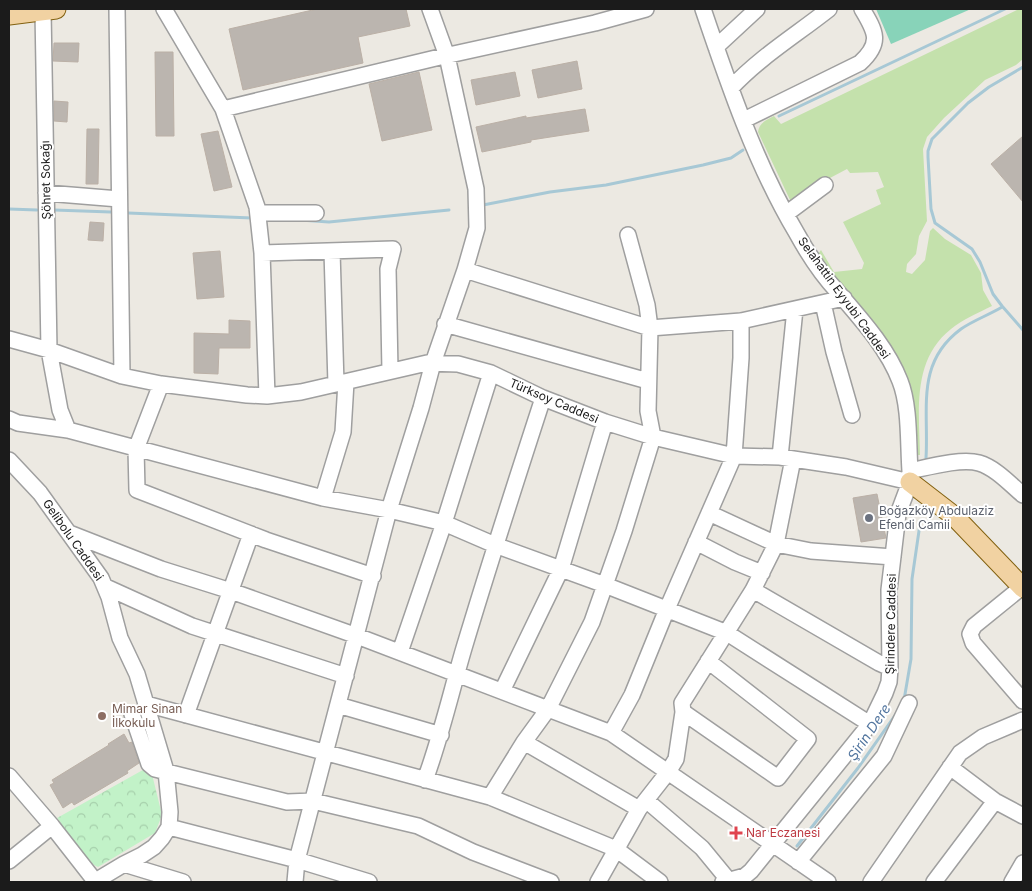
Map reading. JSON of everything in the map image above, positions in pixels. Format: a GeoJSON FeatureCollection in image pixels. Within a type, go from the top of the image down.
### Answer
{"type":"FeatureCollection","features":[{"type":"Feature","properties":{"kind":"main road"},"geometry":{"type":"LineString","coordinates":[[9,15],[49,10]]}},
{"type":"Feature","properties":{"kind":"main road","name":"Türksoy Caddesi"},"geometry":{"type":"LineString","coordinates":[[910,476],[954,516],[1023,587]]}},
{"type":"Feature","properties":{"kind":"street"},"geometry":{"type":"LineString","coordinates":[[117,9],[122,376]]}},
{"type":"Feature","properties":{"kind":"street"},"geometry":{"type":"LineString","coordinates":[[164,9],[223,109],[258,213],[262,253],[267,396]]}},
{"type":"Feature","properties":{"kind":"street"},"geometry":{"type":"LineString","coordinates":[[295,882],[297,860],[389,510],[445,324],[465,270],[477,228],[476,189],[447,56],[430,9]]}},
{"type":"Feature","properties":{"kind":"street"},"geometry":{"type":"LineString","coordinates":[[590,9],[595,23]]}},
{"type":"Feature","properties":{"kind":"street"},"geometry":{"type":"LineString","coordinates":[[223,109],[595,23],[646,9]]}},
{"type":"Feature","properties":{"kind":"street","name":"Selahattin Eyyubi Caddesi"},"geometry":{"type":"LineString","coordinates":[[703,9],[756,152],[786,214],[827,280],[844,298],[883,349],[901,382],[905,397],[910,476]]}},
{"type":"Feature","properties":{"kind":"street"},"geometry":{"type":"LineString","coordinates":[[716,46],[757,9]]}},
{"type":"Feature","properties":{"kind":"street"},"geometry":{"type":"LineString","coordinates":[[731,88],[741,77],[829,9]]}},
{"type":"Feature","properties":{"kind":"street"},"geometry":{"type":"LineString","coordinates":[[744,120],[860,64],[875,46],[875,39],[862,9]]}},
{"type":"Feature","properties":{"kind":"street","name":"Şöhret Sokağı"},"geometry":{"type":"LineString","coordinates":[[49,10],[46,193],[49,350],[60,410],[68,430]]}},
{"type":"Feature","properties":{"kind":"street"},"geometry":{"type":"LineString","coordinates":[[786,214],[825,185]]}},
{"type":"Feature","properties":{"kind":"street"},"geometry":{"type":"LineString","coordinates":[[46,193],[119,198]]}},
{"type":"Feature","properties":{"kind":"street"},"geometry":{"type":"LineString","coordinates":[[258,213],[316,213]]}},
{"type":"Feature","properties":{"kind":"street"},"geometry":{"type":"LineString","coordinates":[[490,797],[524,742],[548,709],[592,622],[624,531],[653,437],[648,411],[650,328],[647,305],[628,235]]}},
{"type":"Feature","properties":{"kind":"street"},"geometry":{"type":"LineString","coordinates":[[262,253],[392,249],[388,269],[390,371]]}},
{"type":"Feature","properties":{"kind":"street"},"geometry":{"type":"LineString","coordinates":[[323,498],[343,432],[332,251]]}},
{"type":"Feature","properties":{"kind":"street"},"geometry":{"type":"LineString","coordinates":[[465,270],[650,328],[741,321],[844,298]]}},
{"type":"Feature","properties":{"kind":"street"},"geometry":{"type":"LineString","coordinates":[[823,303],[834,352],[852,414]]}},
{"type":"Feature","properties":{"kind":"street"},"geometry":{"type":"LineString","coordinates":[[598,882],[642,804],[676,759],[683,712],[682,703],[753,590],[776,544],[786,458],[795,309]]}},
{"type":"Feature","properties":{"kind":"street"},"geometry":{"type":"LineString","coordinates":[[610,733],[632,694],[734,456],[741,358],[741,321]]}},
{"type":"Feature","properties":{"kind":"street"},"geometry":{"type":"LineString","coordinates":[[445,324],[648,381]]}},
{"type":"Feature","properties":{"kind":"street","name":"Türksoy Caddesi"},"geometry":{"type":"LineString","coordinates":[[9,339],[49,350],[122,376],[161,384],[247,395],[267,396],[301,392],[427,363],[458,364],[491,373],[543,398],[605,422],[653,437],[734,456],[786,458],[910,476]]}},
{"type":"Feature","properties":{"kind":"street"},"geometry":{"type":"LineString","coordinates":[[400,652],[444,523],[491,373]]}},
{"type":"Feature","properties":{"kind":"street"},"geometry":{"type":"LineString","coordinates":[[161,384],[136,448],[137,490],[251,534],[373,576]]}},
{"type":"Feature","properties":{"kind":"street"},"geometry":{"type":"LineString","coordinates":[[425,780],[441,735],[456,674],[495,544],[543,398]]}},
{"type":"Feature","properties":{"kind":"street"},"geometry":{"type":"LineString","coordinates":[[9,419],[18,423],[68,430],[323,498],[389,510],[444,523],[727,633],[870,724]]}},
{"type":"Feature","properties":{"kind":"street"},"geometry":{"type":"LineString","coordinates":[[502,692],[561,569],[605,422]]}},
{"type":"Feature","properties":{"kind":"street","name":"Gelibolu Caddesi"},"geometry":{"type":"LineString","coordinates":[[9,460],[40,493],[106,587],[120,638],[137,674],[166,771],[170,812],[169,827]]}},
{"type":"Feature","properties":{"kind":"street"},"geometry":{"type":"LineString","coordinates":[[910,476],[953,463],[980,463],[991,469],[1023,495]]}},
{"type":"Feature","properties":{"kind":"street","name":"Şirindere Caddesi"},"geometry":{"type":"LineString","coordinates":[[728,882],[745,876],[752,871],[870,724],[887,687],[890,668],[889,590],[898,514],[910,476]]}},
{"type":"Feature","properties":{"kind":"street"},"geometry":{"type":"LineString","coordinates":[[709,513],[776,544],[811,551],[893,557]]}},
{"type":"Feature","properties":{"kind":"street"},"geometry":{"type":"LineString","coordinates":[[69,533],[160,569],[231,591],[357,636],[610,733],[828,882]]}},
{"type":"Feature","properties":{"kind":"street"},"geometry":{"type":"LineString","coordinates":[[186,715],[251,534]]}},
{"type":"Feature","properties":{"kind":"street"},"geometry":{"type":"LineString","coordinates":[[696,542],[735,562],[762,573]]}},
{"type":"Feature","properties":{"kind":"street"},"geometry":{"type":"LineString","coordinates":[[106,587],[192,626],[346,676]]}},
{"type":"Feature","properties":{"kind":"street"},"geometry":{"type":"LineString","coordinates":[[1023,587],[974,626],[970,634],[973,643],[1023,701]]}},
{"type":"Feature","properties":{"kind":"street"},"geometry":{"type":"LineString","coordinates":[[753,590],[890,668]]}},
{"type":"Feature","properties":{"kind":"street"},"geometry":{"type":"LineString","coordinates":[[683,712],[778,778],[808,739],[708,661]]}},
{"type":"Feature","properties":{"kind":"street"},"geometry":{"type":"LineString","coordinates":[[798,862],[884,756],[909,703]]}},
{"type":"Feature","properties":{"kind":"street"},"geometry":{"type":"LineString","coordinates":[[146,704],[490,797],[616,849],[660,882]]}},
{"type":"Feature","properties":{"kind":"street"},"geometry":{"type":"LineString","coordinates":[[338,705],[441,735]]}},
{"type":"Feature","properties":{"kind":"street"},"geometry":{"type":"LineString","coordinates":[[132,714],[149,764],[155,770],[166,771],[288,802],[313,801],[418,826],[473,852],[551,882]]}},
{"type":"Feature","properties":{"kind":"street"},"geometry":{"type":"LineString","coordinates":[[871,882],[960,752],[983,737],[1023,720]]}},
{"type":"Feature","properties":{"kind":"street"},"geometry":{"type":"LineString","coordinates":[[524,742],[642,804],[702,848],[728,882]]}},
{"type":"Feature","properties":{"kind":"street"},"geometry":{"type":"LineString","coordinates":[[950,767],[995,801],[1023,816]]}},
{"type":"Feature","properties":{"kind":"street"},"geometry":{"type":"LineString","coordinates":[[12,786],[52,826],[95,882],[154,847],[169,827],[297,860],[369,882]]}},
{"type":"Feature","properties":{"kind":"street"},"geometry":{"type":"LineString","coordinates":[[934,882],[995,801]]}},
{"type":"Feature","properties":{"kind":"street"},"geometry":{"type":"LineString","coordinates":[[9,861],[52,826]]}},
{"type":"Feature","properties":{"kind":"street"},"geometry":{"type":"LineString","coordinates":[[124,864],[183,882]]}},
{"type":"Feature","properties":{"kind":"green space"},"geometry":{"type":"Polygon","coordinates":[[[876,9],[971,9],[891,44],[876,9]]]}},
{"type":"Feature","properties":{"kind":"green space"},"geometry":{"type":"Polygon","coordinates":[[[1019,9],[1023,9],[1023,59],[1016,65],[985,80],[944,118],[927,137],[923,149],[927,221],[919,236],[916,254],[907,264],[906,272],[912,274],[925,260],[930,231],[933,228],[945,239],[971,255],[981,273],[983,290],[992,306],[951,329],[938,341],[930,355],[921,387],[919,404],[920,455],[918,455],[914,403],[901,363],[881,333],[842,287],[818,254],[821,250],[834,272],[862,269],[864,263],[843,222],[881,204],[876,190],[884,187],[878,172],[850,173],[847,169],[811,188],[791,202],[758,132],[763,122],[774,116],[781,124],[1019,9]]]}},
{"type":"Feature","properties":{"kind":"green space"},"geometry":{"type":"Polygon","coordinates":[[[150,766],[162,815],[155,833],[98,867],[94,865],[58,826],[61,823],[57,818],[150,766]]]}},
{"type":"Feature","properties":{"kind":"building"},"geometry":{"type":"Polygon","coordinates":[[[317,9],[406,9],[410,26],[358,37],[363,63],[243,90],[229,29],[317,9]]]}},
{"type":"Feature","properties":{"kind":"building"},"geometry":{"type":"Polygon","coordinates":[[[54,43],[79,43],[78,62],[53,61],[54,43]]]}},
{"type":"Feature","properties":{"kind":"building"},"geometry":{"type":"Polygon","coordinates":[[[155,52],[173,52],[174,136],[156,136],[155,52]]]}},
{"type":"Feature","properties":{"kind":"building"},"geometry":{"type":"Polygon","coordinates":[[[577,61],[582,89],[538,98],[532,70],[577,61]]]}},
{"type":"Feature","properties":{"kind":"building"},"geometry":{"type":"Polygon","coordinates":[[[419,72],[432,130],[382,141],[369,84],[419,72]]]}},
{"type":"Feature","properties":{"kind":"building"},"geometry":{"type":"Polygon","coordinates":[[[515,72],[520,96],[476,105],[471,80],[515,72]]]}},
{"type":"Feature","properties":{"kind":"building"},"geometry":{"type":"Polygon","coordinates":[[[54,101],[68,102],[67,122],[54,121],[54,101]]]}},
{"type":"Feature","properties":{"kind":"building"},"geometry":{"type":"Polygon","coordinates":[[[585,109],[589,131],[531,140],[531,142],[482,152],[476,127],[526,116],[526,118],[585,109]]]}},
{"type":"Feature","properties":{"kind":"building"},"geometry":{"type":"Polygon","coordinates":[[[87,129],[99,129],[98,184],[86,184],[87,129]]]}},
{"type":"Feature","properties":{"kind":"building"},"geometry":{"type":"Polygon","coordinates":[[[218,131],[232,187],[214,191],[201,134],[218,131]]]}},
{"type":"Feature","properties":{"kind":"building"},"geometry":{"type":"Polygon","coordinates":[[[1023,136],[1023,202],[991,164],[1023,136]]]}},
{"type":"Feature","properties":{"kind":"building"},"geometry":{"type":"Polygon","coordinates":[[[90,222],[104,223],[103,241],[88,240],[90,222]]]}},
{"type":"Feature","properties":{"kind":"building"},"geometry":{"type":"Polygon","coordinates":[[[220,251],[224,297],[197,299],[193,253],[220,251]]]}},
{"type":"Feature","properties":{"kind":"building"},"geometry":{"type":"Polygon","coordinates":[[[229,320],[250,321],[250,348],[219,348],[218,374],[194,373],[194,333],[229,334],[229,320]]]}},
{"type":"Feature","properties":{"kind":"building","name":"Boğazköy Abdulaziz Efendi Camii"},"geometry":{"type":"Polygon","coordinates":[[[877,494],[886,538],[861,542],[853,498],[877,494]]]}},
{"type":"Feature","properties":{"kind":"building"},"geometry":{"type":"Polygon","coordinates":[[[124,734],[129,743],[132,742],[139,763],[127,771],[128,773],[74,805],[72,802],[63,808],[50,785],[54,783],[52,780],[124,734]]]}},
{"type":"Feature","properties":{"kind":"waterway"},"geometry":{"type":"LineString","coordinates":[[779,116],[1005,9]]}},
{"type":"Feature","properties":{"kind":"waterway"},"geometry":{"type":"LineString","coordinates":[[1023,67],[989,87],[968,103],[932,139],[928,151],[931,209],[935,223],[972,249],[980,262],[993,294],[1023,330]]}},
{"type":"Feature","properties":{"kind":"waterway"},"geometry":{"type":"LineString","coordinates":[[483,205],[550,192],[606,185],[703,165],[731,158],[743,150]]}},
{"type":"Feature","properties":{"kind":"waterway"},"geometry":{"type":"LineString","coordinates":[[9,209],[37,210]]}},
{"type":"Feature","properties":{"kind":"waterway"},"geometry":{"type":"LineString","coordinates":[[54,210],[111,212]]}},
{"type":"Feature","properties":{"kind":"waterway"},"geometry":{"type":"LineString","coordinates":[[300,220],[329,222],[449,210]]}},
{"type":"Feature","properties":{"kind":"waterway"},"geometry":{"type":"LineString","coordinates":[[128,213],[252,218]]}},
{"type":"Feature","properties":{"kind":"waterway","name":"Şirin Dere"},"geometry":{"type":"LineString","coordinates":[[926,458],[927,388],[937,357],[946,342],[961,329],[1002,307]]}},
{"type":"Feature","properties":{"kind":"waterway","name":"Şirin Dere"},"geometry":{"type":"LineString","coordinates":[[904,700],[911,659],[912,579],[920,524]]}},
{"type":"Feature","properties":{"kind":"waterway","name":"Şirin Dere"},"geometry":{"type":"LineString","coordinates":[[797,846],[858,768],[896,714]]}},
{"type":"Feature","properties":{"kind":"place","name":"Boğazköy Abdulaziz Efendi Camii"},"geometry":{"type":"Point","coordinates":[869,518]}},
{"type":"Feature","properties":{"kind":"place","name":"Mimar Sinan İlkokulu"},"geometry":{"type":"Point","coordinates":[102,716]}},
{"type":"Feature","properties":{"kind":"place","name":"Nar Eczanesi"},"geometry":{"type":"Point","coordinates":[736,833]}}]}
